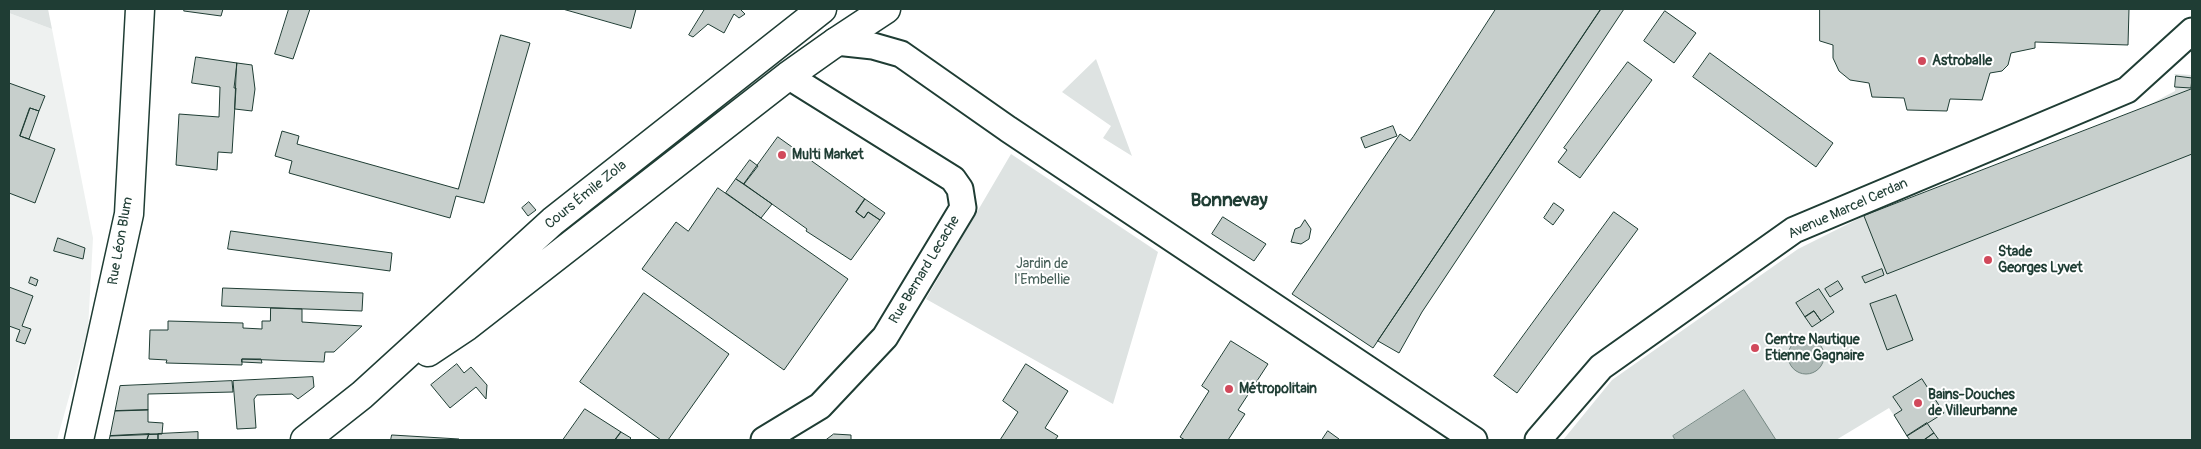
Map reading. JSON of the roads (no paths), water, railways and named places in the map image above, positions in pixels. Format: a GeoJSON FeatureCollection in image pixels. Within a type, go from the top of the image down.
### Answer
{"type":"FeatureCollection","features":[{"type":"Feature","properties":{"kind":"main road","name":"Rue Léon Blum"},"geometry":{"type":"LineString","coordinates":[[79,440],[129,214],[140,9]]}},
{"type":"Feature","properties":{"kind":"main road","name":"Cours Émile Zola"},"geometry":{"type":"LineString","coordinates":[[305,440],[362,395],[553,221],[822,9]]}},
{"type":"Feature","properties":{"kind":"main road","name":"Cours Émile Zola"},"geometry":{"type":"LineString","coordinates":[[362,395],[467,326],[788,76],[886,9]]}},
{"type":"Feature","properties":{"kind":"street","name":"Avenue Marcel Cerdan"},"geometry":{"type":"LineString","coordinates":[[1538,440],[1601,368],[1794,230],[2127,90],[2192,30]]}},
{"type":"Feature","properties":{"kind":"street"},"geometry":{"type":"LineString","coordinates":[[836,42],[873,46],[902,54],[1008,129],[1474,440]]}},
{"type":"Feature","properties":{"kind":"street","name":"Rue Bernard Lecache"},"geometry":{"type":"LineString","coordinates":[[764,440],[820,406],[885,337],[963,208],[960,189],[953,179],[788,76]]}},
{"type":"Feature","properties":{"kind":"place","name":"Astroballe"},"geometry":{"type":"Point","coordinates":[1922,61]}},
{"type":"Feature","properties":{"kind":"place","name":"Multi Market"},"geometry":{"type":"Point","coordinates":[782,155]}},
{"type":"Feature","properties":{"kind":"place","name":"Stade Georges Lyvet"},"geometry":{"type":"Point","coordinates":[1988,260]}},
{"type":"Feature","properties":{"kind":"place","name":"Centre Nautique Etienne Gagnaire"},"geometry":{"type":"Point","coordinates":[1755,348]}},
{"type":"Feature","properties":{"kind":"place","name":"Métropolitain"},"geometry":{"type":"Point","coordinates":[1229,389]}},
{"type":"Feature","properties":{"kind":"place","name":"Bains-Douches de Villeurbanne"},"geometry":{"type":"Point","coordinates":[1918,403]}},
{"type":"Feature","properties":{"kind":"district","name":"Bonnevay"},"geometry":{"type":"Point","coordinates":[1229,201]}},
{"type":"Feature","properties":{"kind":"park label","name":"Jardin de l'Embellie"},"geometry":{"type":"Point","coordinates":[1042,272]}}]}
